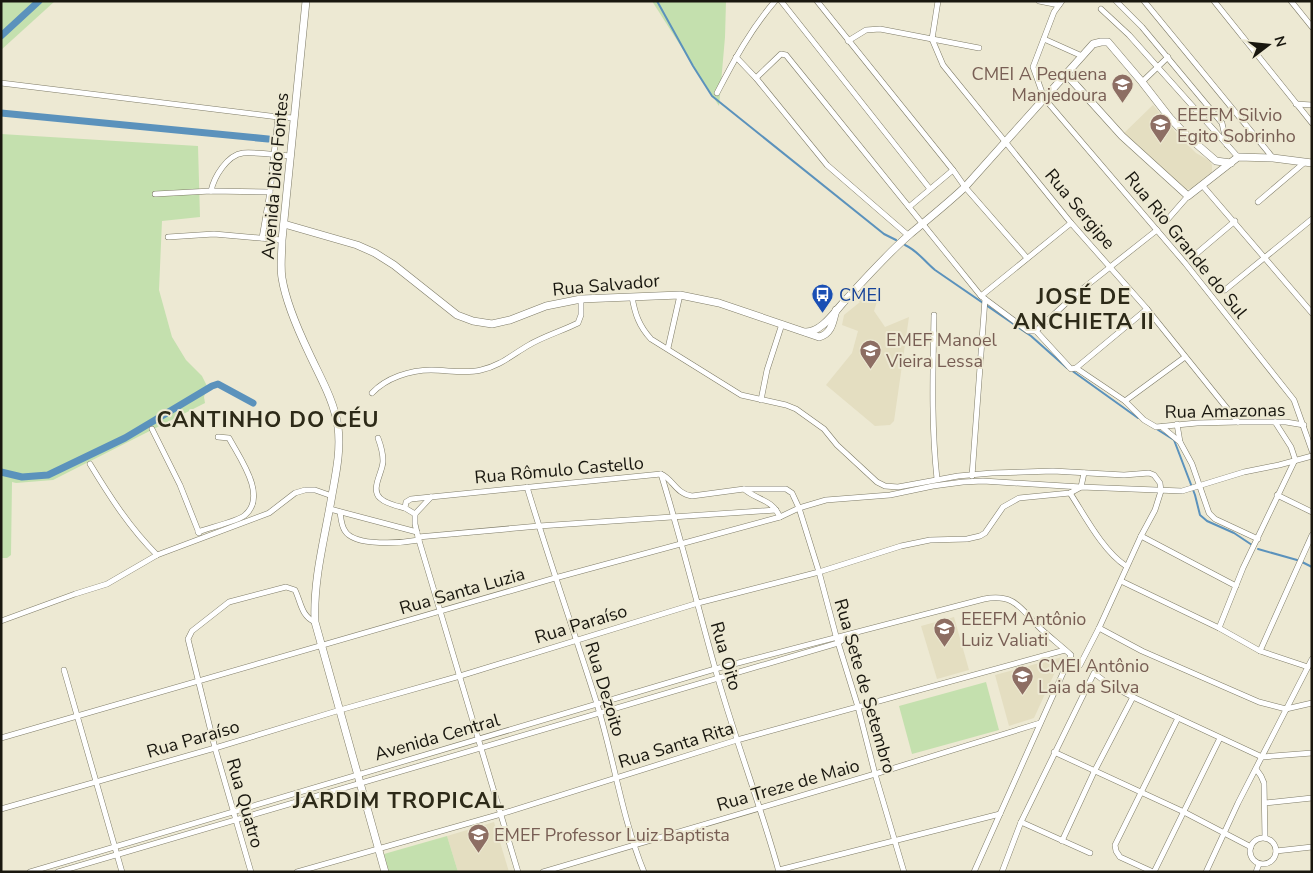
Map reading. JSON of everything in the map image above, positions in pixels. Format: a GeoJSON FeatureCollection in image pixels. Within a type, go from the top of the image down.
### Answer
{"type":"FeatureCollection","features":[{"type":"Feature","properties":{"kind":"street","name":"Avenida Dido Fontes"},"geometry":{"type":"LineString","coordinates":[[306,1],[282,240],[282,277],[287,300],[324,383],[338,426],[338,455],[316,586],[314,622],[385,872]]}},
{"type":"Feature","properties":{"kind":"street"},"geometry":{"type":"LineString","coordinates":[[717,93],[736,57],[760,19],[775,1]]}},
{"type":"Feature","properties":{"kind":"street"},"geometry":{"type":"LineString","coordinates":[[781,1],[930,188]]}},
{"type":"Feature","properties":{"kind":"street"},"geometry":{"type":"LineString","coordinates":[[817,1],[965,187],[1027,258]]}},
{"type":"Feature","properties":{"kind":"street"},"geometry":{"type":"LineString","coordinates":[[932,39],[938,1]]}},
{"type":"Feature","properties":{"kind":"street"},"geometry":{"type":"LineString","coordinates":[[1039,1],[1060,3]]}},
{"type":"Feature","properties":{"kind":"street"},"geometry":{"type":"LineString","coordinates":[[1116,1],[1168,57],[1222,123],[1227,146]]}},
{"type":"Feature","properties":{"kind":"street"},"geometry":{"type":"LineString","coordinates":[[1144,1],[1274,158]]}},
{"type":"Feature","properties":{"kind":"street"},"geometry":{"type":"LineString","coordinates":[[1214,1],[1312,123]]}},
{"type":"Feature","properties":{"kind":"street"},"geometry":{"type":"LineString","coordinates":[[1291,1],[1312,27]]}},
{"type":"Feature","properties":{"kind":"street","name":"Rua Rio Grande do Sul"},"geometry":{"type":"LineString","coordinates":[[1060,3],[1034,67],[1034,73],[1044,98],[1197,277],[1294,400],[1312,450]]}},
{"type":"Feature","properties":{"kind":"street"},"geometry":{"type":"LineString","coordinates":[[1101,8],[1129,35],[1238,157]]}},
{"type":"Feature","properties":{"kind":"street"},"geometry":{"type":"LineString","coordinates":[[848,41],[872,28],[979,48]]}},
{"type":"Feature","properties":{"kind":"street","name":"Rua Sergipe"},"geometry":{"type":"LineString","coordinates":[[932,39],[944,65],[1071,223],[1148,309],[1238,422]]}},
{"type":"Feature","properties":{"kind":"street"},"geometry":{"type":"LineString","coordinates":[[1044,39],[1082,56]]}},
{"type":"Feature","properties":{"kind":"street","name":"Rua Salvador"},"geometry":{"type":"LineString","coordinates":[[284,224],[357,245],[374,253],[394,265],[457,315],[473,321],[492,324],[510,320],[546,306],[581,299],[680,294],[719,303],[815,336],[824,336],[829,331],[836,310],[855,289],[909,236],[965,187],[1093,44],[1108,42],[1142,82]]}},
{"type":"Feature","properties":{"kind":"street","name":"Rua Amazonas"},"geometry":{"type":"LineString","coordinates":[[756,78],[781,54],[786,54],[924,224],[983,301],[1028,331],[1036,331],[1071,369],[1076,368],[1124,401],[1151,425],[1161,427],[1177,424],[1238,422],[1275,422],[1304,425]]}},
{"type":"Feature","properties":{"kind":"street"},"geometry":{"type":"LineString","coordinates":[[736,57],[756,78],[827,165],[909,236]]}},
{"type":"Feature","properties":{"kind":"street"},"geometry":{"type":"LineString","coordinates":[[1168,57],[1142,82],[1186,135],[1216,161],[1231,163]]}},
{"type":"Feature","properties":{"kind":"street"},"geometry":{"type":"LineString","coordinates":[[1066,74],[1122,136],[1188,196]]}},
{"type":"Feature","properties":{"kind":"street"},"geometry":{"type":"LineString","coordinates":[[1,83],[294,118]]}},
{"type":"Feature","properties":{"kind":"street"},"geometry":{"type":"LineString","coordinates":[[1296,104],[1312,105]]}},
{"type":"Feature","properties":{"kind":"street"},"geometry":{"type":"LineString","coordinates":[[262,238],[270,192],[278,117]]}},
{"type":"Feature","properties":{"kind":"street"},"geometry":{"type":"LineString","coordinates":[[210,191],[212,181],[220,170],[232,158],[241,153],[291,156]]}},
{"type":"Feature","properties":{"kind":"street"},"geometry":{"type":"LineString","coordinates":[[1167,220],[1188,196],[1238,157],[1274,158],[1308,163]]}},
{"type":"Feature","properties":{"kind":"street"},"geometry":{"type":"LineString","coordinates":[[1216,161],[1217,173]]}},
{"type":"Feature","properties":{"kind":"street"},"geometry":{"type":"LineString","coordinates":[[1258,202],[1308,163]]}},
{"type":"Feature","properties":{"kind":"street"},"geometry":{"type":"LineString","coordinates":[[909,207],[953,170]]}},
{"type":"Feature","properties":{"kind":"street"},"geometry":{"type":"LineString","coordinates":[[1202,184],[1312,313]]}},
{"type":"Feature","properties":{"kind":"street"},"geometry":{"type":"LineString","coordinates":[[155,194],[210,191],[270,192]]}},
{"type":"Feature","properties":{"kind":"street"},"geometry":{"type":"LineString","coordinates":[[1225,290],[1312,220]]}},
{"type":"Feature","properties":{"kind":"street"},"geometry":{"type":"LineString","coordinates":[[1196,254],[1235,221]]}},
{"type":"Feature","properties":{"kind":"street"},"geometry":{"type":"LineString","coordinates":[[972,481],[983,301],[1027,258],[1071,223]]}},
{"type":"Feature","properties":{"kind":"street"},"geometry":{"type":"LineString","coordinates":[[1036,331],[1076,294],[1157,230]]}},
{"type":"Feature","properties":{"kind":"street"},"geometry":{"type":"LineString","coordinates":[[168,237],[214,234],[282,240]]}},
{"type":"Feature","properties":{"kind":"street"},"geometry":{"type":"LineString","coordinates":[[668,348],[680,294]]}},
{"type":"Feature","properties":{"kind":"street"},"geometry":{"type":"LineString","coordinates":[[632,297],[637,321],[651,339],[668,348],[733,391],[761,400],[786,404],[812,420],[824,429],[837,445],[877,482],[885,486],[898,487],[972,474],[1053,471],[1124,475],[1154,474],[1161,491],[1155,510],[1126,566],[1100,628],[1080,665]]}},
{"type":"Feature","properties":{"kind":"street"},"geometry":{"type":"LineString","coordinates":[[372,393],[381,384],[412,373],[430,370],[465,372],[480,370],[506,360],[528,345],[578,322],[581,315],[581,299]]}},
{"type":"Feature","properties":{"kind":"street"},"geometry":{"type":"LineString","coordinates":[[1076,368],[1148,309]]}},
{"type":"Feature","properties":{"kind":"street"},"geometry":{"type":"LineString","coordinates":[[934,315],[932,398],[937,479]]}},
{"type":"Feature","properties":{"kind":"street"},"geometry":{"type":"LineString","coordinates":[[761,400],[767,370],[782,324]]}},
{"type":"Feature","properties":{"kind":"street"},"geometry":{"type":"LineString","coordinates":[[1124,401],[1185,357]]}},
{"type":"Feature","properties":{"kind":"street"},"geometry":{"type":"LineString","coordinates":[[1218,628],[1243,568],[1295,459],[1291,447],[1275,422]]}},
{"type":"Feature","properties":{"kind":"street"},"geometry":{"type":"LineString","coordinates":[[1177,424],[1180,442],[1192,464],[1197,486],[1212,517],[1258,539]]}},
{"type":"Feature","properties":{"kind":"street"},"geometry":{"type":"LineString","coordinates":[[1161,427],[1180,442]]}},
{"type":"Feature","properties":{"kind":"street"},"geometry":{"type":"LineString","coordinates":[[152,429],[180,485],[200,538]]}},
{"type":"Feature","properties":{"kind":"street"},"geometry":{"type":"LineString","coordinates":[[198,532],[245,516],[250,509],[255,494],[253,484],[229,438],[218,436]]}},
{"type":"Feature","properties":{"kind":"street"},"geometry":{"type":"LineString","coordinates":[[378,438],[383,462],[376,485],[377,495],[381,500],[405,508],[415,514]]}},
{"type":"Feature","properties":{"kind":"street"},"geometry":{"type":"LineString","coordinates":[[1084,473],[1081,487],[1161,491],[1189,490],[1244,472],[1312,456]]}},
{"type":"Feature","properties":{"kind":"street"},"geometry":{"type":"LineString","coordinates":[[90,464],[118,509],[142,540],[157,555]]}},
{"type":"Feature","properties":{"kind":"street","name":"Rua Rômulo Castello"},"geometry":{"type":"LineString","coordinates":[[405,508],[406,502],[411,499],[661,474],[680,492],[692,496],[744,489],[786,489],[792,493],[799,508]]}},
{"type":"Feature","properties":{"kind":"street","name":"Rua Oito"},"geometry":{"type":"LineString","coordinates":[[661,474],[715,669],[779,871]]}},
{"type":"Feature","properties":{"kind":"street","name":"Rua Santa Luzia"},"geometry":{"type":"LineString","coordinates":[[1,738],[555,578],[780,517],[799,508],[826,500],[890,495],[933,486],[972,481],[1081,487]]}},
{"type":"Feature","properties":{"kind":"street","name":"Rua Dezoito"},"geometry":{"type":"LineString","coordinates":[[527,487],[597,704],[633,845],[644,872]]}},
{"type":"Feature","properties":{"kind":"street","name":"Rua Paraíso"},"geometry":{"type":"LineString","coordinates":[[1,809],[460,676],[698,603],[819,572],[916,542],[980,536],[1003,507],[1019,498],[1070,493],[1081,487]]}},
{"type":"Feature","properties":{"kind":"street"},"geometry":{"type":"LineString","coordinates":[[744,489],[752,496],[771,504],[780,517]]}},
{"type":"Feature","properties":{"kind":"street"},"geometry":{"type":"LineString","coordinates":[[1,621],[107,584],[157,555],[270,513],[295,492],[314,490],[332,496]]}},
{"type":"Feature","properties":{"kind":"street"},"geometry":{"type":"LineString","coordinates":[[1070,493],[1108,550],[1118,561],[1126,566]]}},
{"type":"Feature","properties":{"kind":"street"},"geometry":{"type":"LineString","coordinates":[[1277,495],[1312,512]]}},
{"type":"Feature","properties":{"kind":"street"},"geometry":{"type":"LineString","coordinates":[[415,514],[432,497]]}},
{"type":"Feature","properties":{"kind":"street","name":"Rua Sete de Setembro"},"geometry":{"type":"LineString","coordinates":[[799,508],[858,707],[904,872]]}},
{"type":"Feature","properties":{"kind":"street"},"geometry":{"type":"LineString","coordinates":[[330,509],[418,536]]}},
{"type":"Feature","properties":{"kind":"street"},"geometry":{"type":"LineString","coordinates":[[340,512],[345,532],[354,539],[384,542],[418,536],[539,526],[776,510]]}},
{"type":"Feature","properties":{"kind":"street"},"geometry":{"type":"LineString","coordinates":[[415,514],[418,536],[518,872]]}},
{"type":"Feature","properties":{"kind":"street"},"geometry":{"type":"LineString","coordinates":[[1260,651],[1312,535]]}},
{"type":"Feature","properties":{"kind":"street"},"geometry":{"type":"LineString","coordinates":[[1141,536],[1236,586]]}},
{"type":"Feature","properties":{"kind":"street"},"geometry":{"type":"LineString","coordinates":[[1121,581],[1218,628],[1260,651],[1308,667]]}},
{"type":"Feature","properties":{"kind":"street","name":"Rua Quatro"},"geometry":{"type":"LineString","coordinates":[[251,872],[198,682],[189,645],[190,634],[228,602],[289,587],[295,590],[306,617],[314,622]]}},
{"type":"Feature","properties":{"kind":"street","name":"Avenida Central"},"geometry":{"type":"LineString","coordinates":[[30,872],[715,669],[984,598],[1001,597],[1014,601],[1065,650]]}},
{"type":"Feature","properties":{"kind":"street"},"geometry":{"type":"LineString","coordinates":[[1100,628],[1142,650],[1259,702],[1286,709],[1312,703]]}},
{"type":"Feature","properties":{"kind":"street","name":"Avenida Central"},"geometry":{"type":"LineString","coordinates":[[58,872],[838,643],[854,632]]}},
{"type":"Feature","properties":{"kind":"street"},"geometry":{"type":"LineString","coordinates":[[974,872],[1070,655],[1065,650]]}},
{"type":"Feature","properties":{"kind":"street","name":"Rua Santa Rita"},"geometry":{"type":"LineString","coordinates":[[298,872],[500,814],[737,740],[1065,650]]}},
{"type":"Feature","properties":{"kind":"street"},"geometry":{"type":"LineString","coordinates":[[1206,872],[1312,659]]}},
{"type":"Feature","properties":{"kind":"street"},"geometry":{"type":"LineString","coordinates":[[64,670],[122,872]]}},
{"type":"Feature","properties":{"kind":"street"},"geometry":{"type":"LineString","coordinates":[[1002,872],[1021,822],[1094,673],[1108,684],[1133,697],[1262,757],[1312,753]]}},
{"type":"Feature","properties":{"kind":"street"},"geometry":{"type":"LineString","coordinates":[[1062,841],[1094,772],[1133,697]]}},
{"type":"Feature","properties":{"kind":"street"},"geometry":{"type":"LineString","coordinates":[[1178,718],[1116,845],[1116,851],[1120,857],[1154,872],[1220,738]]}},
{"type":"Feature","properties":{"kind":"street","name":"Rua Treze de Maio"},"geometry":{"type":"LineString","coordinates":[[543,872],[876,774],[1040,723]]}},
{"type":"Feature","properties":{"kind":"street"},"geometry":{"type":"LineString","coordinates":[[1054,752],[1184,812],[1251,846]]}},
{"type":"Feature","properties":{"kind":"street"},"geometry":{"type":"LineString","coordinates":[[1256,769],[1262,776],[1264,783],[1265,838]]}},
{"type":"Feature","properties":{"kind":"street"},"geometry":{"type":"LineString","coordinates":[[1265,803],[1312,798]]}},
{"type":"Feature","properties":{"kind":"street"},"geometry":{"type":"LineString","coordinates":[[779,871],[895,839],[1000,814]]}},
{"type":"Feature","properties":{"kind":"street"},"geometry":{"type":"LineString","coordinates":[[1021,822],[1090,853]]}},
{"type":"Feature","properties":{"kind":"street"},"geometry":{"type":"LineString","coordinates":[[1265,838],[1273,843],[1276,851],[1274,859],[1268,864],[1259,864],[1252,859],[1251,846],[1257,840],[1265,838]]}},
{"type":"Feature","properties":{"kind":"street"},"geometry":{"type":"LineString","coordinates":[[1276,851],[1312,847]]}},
{"type":"Feature","properties":{"kind":"street"},"geometry":{"type":"LineString","coordinates":[[1256,872],[1259,864]]}},
{"type":"Feature","properties":{"kind":"street"},"geometry":{"type":"LineString","coordinates":[[1268,864],[1269,872]]}},
{"type":"Feature","properties":{"kind":"shaded area","name":"EEEFM Silvio Egito Sobrinho"},"geometry":{"type":"Polygon","coordinates":[[[1153,105],[1179,136],[1196,153],[1210,161],[1212,165],[1212,174],[1193,188],[1185,190],[1122,135],[1153,105]]]}},
{"type":"Feature","properties":{"kind":"shaded area","name":"EMEF Manoel Vieira Lessa"},"geometry":{"type":"Polygon","coordinates":[[[864,287],[880,292],[874,311],[885,327],[909,317],[894,421],[890,425],[875,426],[826,385],[852,353],[858,331],[842,325],[844,315],[860,302],[857,300],[864,287]]]}},
{"type":"Feature","properties":{"kind":"shaded area","name":"EEEFM Antônio Luiz Valiati"},"geometry":{"type":"Polygon","coordinates":[[[954,617],[969,670],[937,679],[921,626],[954,617]]]}},
{"type":"Feature","properties":{"kind":"shaded area","name":"CMEI Antônio Laia da Silva"},"geometry":{"type":"Polygon","coordinates":[[[1062,657],[1034,718],[1009,726],[995,675],[1062,657]]]}},
{"type":"Feature","properties":{"kind":"shaded area","name":"EMEF Professor Luiz Baptista"},"geometry":{"type":"Polygon","coordinates":[[[494,822],[509,872],[458,872],[447,836],[494,822]]]}},
{"type":"Feature","properties":{"kind":"green space"},"geometry":{"type":"Polygon","coordinates":[[[1,1],[55,1],[1,50],[1,1]]]}},
{"type":"Feature","properties":{"kind":"green space"},"geometry":{"type":"Polygon","coordinates":[[[652,1],[726,1],[719,106],[652,1]]]}},
{"type":"Feature","properties":{"kind":"green space"},"geometry":{"type":"Polygon","coordinates":[[[1,134],[198,146],[200,217],[162,221],[159,290],[172,337],[186,360],[202,376],[207,386],[204,397],[205,403],[53,480],[12,482],[11,555],[7,558],[1,558],[1,134]]]}},
{"type":"Feature","properties":{"kind":"green space"},"geometry":{"type":"Polygon","coordinates":[[[986,682],[999,730],[912,754],[899,706],[986,682]]]}},
{"type":"Feature","properties":{"kind":"green space"},"geometry":{"type":"Polygon","coordinates":[[[447,836],[458,872],[389,872],[384,854],[447,836]]]}},
{"type":"Feature","properties":{"kind":"waterway"},"geometry":{"type":"LineString","coordinates":[[1,36],[39,1]]}},
{"type":"Feature","properties":{"kind":"waterway"},"geometry":{"type":"LineString","coordinates":[[657,1],[712,96],[884,234],[896,240]]}},
{"type":"Feature","properties":{"kind":"waterway"},"geometry":{"type":"LineString","coordinates":[[1,113],[268,139]]}},
{"type":"Feature","properties":{"kind":"waterway"},"geometry":{"type":"LineString","coordinates":[[905,245],[910,247],[935,270],[1031,336],[1067,368]]}},
{"type":"Feature","properties":{"kind":"waterway"},"geometry":{"type":"LineString","coordinates":[[1071,370],[1138,418]]}},
{"type":"Feature","properties":{"kind":"waterway"},"geometry":{"type":"LineString","coordinates":[[1,472],[22,477],[48,475],[125,438],[218,384],[253,403]]}},
{"type":"Feature","properties":{"kind":"waterway"},"geometry":{"type":"LineString","coordinates":[[1155,428],[1174,440],[1195,495],[1200,515],[1207,521],[1234,533],[1252,545]]}},
{"type":"Feature","properties":{"kind":"waterway"},"geometry":{"type":"LineString","coordinates":[[1258,549],[1297,560]]}},
{"type":"Feature","properties":{"kind":"waterway"},"geometry":{"type":"LineString","coordinates":[[1302,562],[1312,567]]}},
{"type":"Feature","properties":{"kind":"place","name":"CMEI A Pequena Manjedoura"},"geometry":{"type":"Point","coordinates":[1123,103]}},
{"type":"Feature","properties":{"kind":"place","name":"EEEFM Silvio Egito Sobrinho"},"geometry":{"type":"Point","coordinates":[1161,144]}},
{"type":"Feature","properties":{"kind":"place","name":"CMEI"},"geometry":{"type":"Point","coordinates":[823,314]}},
{"type":"Feature","properties":{"kind":"place","name":"EMEF Manoel Vieira Lessa"},"geometry":{"type":"Point","coordinates":[870,369]}},
{"type":"Feature","properties":{"kind":"place","name":"EEEFM Antônio Luiz Valiati"},"geometry":{"type":"Point","coordinates":[945,648]}},
{"type":"Feature","properties":{"kind":"place","name":"CMEI Antônio Laia da Silva"},"geometry":{"type":"Point","coordinates":[1022,695]}},
{"type":"Feature","properties":{"kind":"place","name":"EMEF Professor Luiz Baptista"},"geometry":{"type":"Point","coordinates":[478,854]}},
{"type":"Feature","properties":{"kind":"district","name":"JOSÉ DE ANCHIETA II"},"geometry":{"type":"Point","coordinates":[1084,310]}},
{"type":"Feature","properties":{"kind":"district","name":"CANTINHO DO CÉU"},"geometry":{"type":"Point","coordinates":[268,420]}},
{"type":"Feature","properties":{"kind":"district","name":"JARDIM TROPICAL"},"geometry":{"type":"Point","coordinates":[399,801]}}]}
